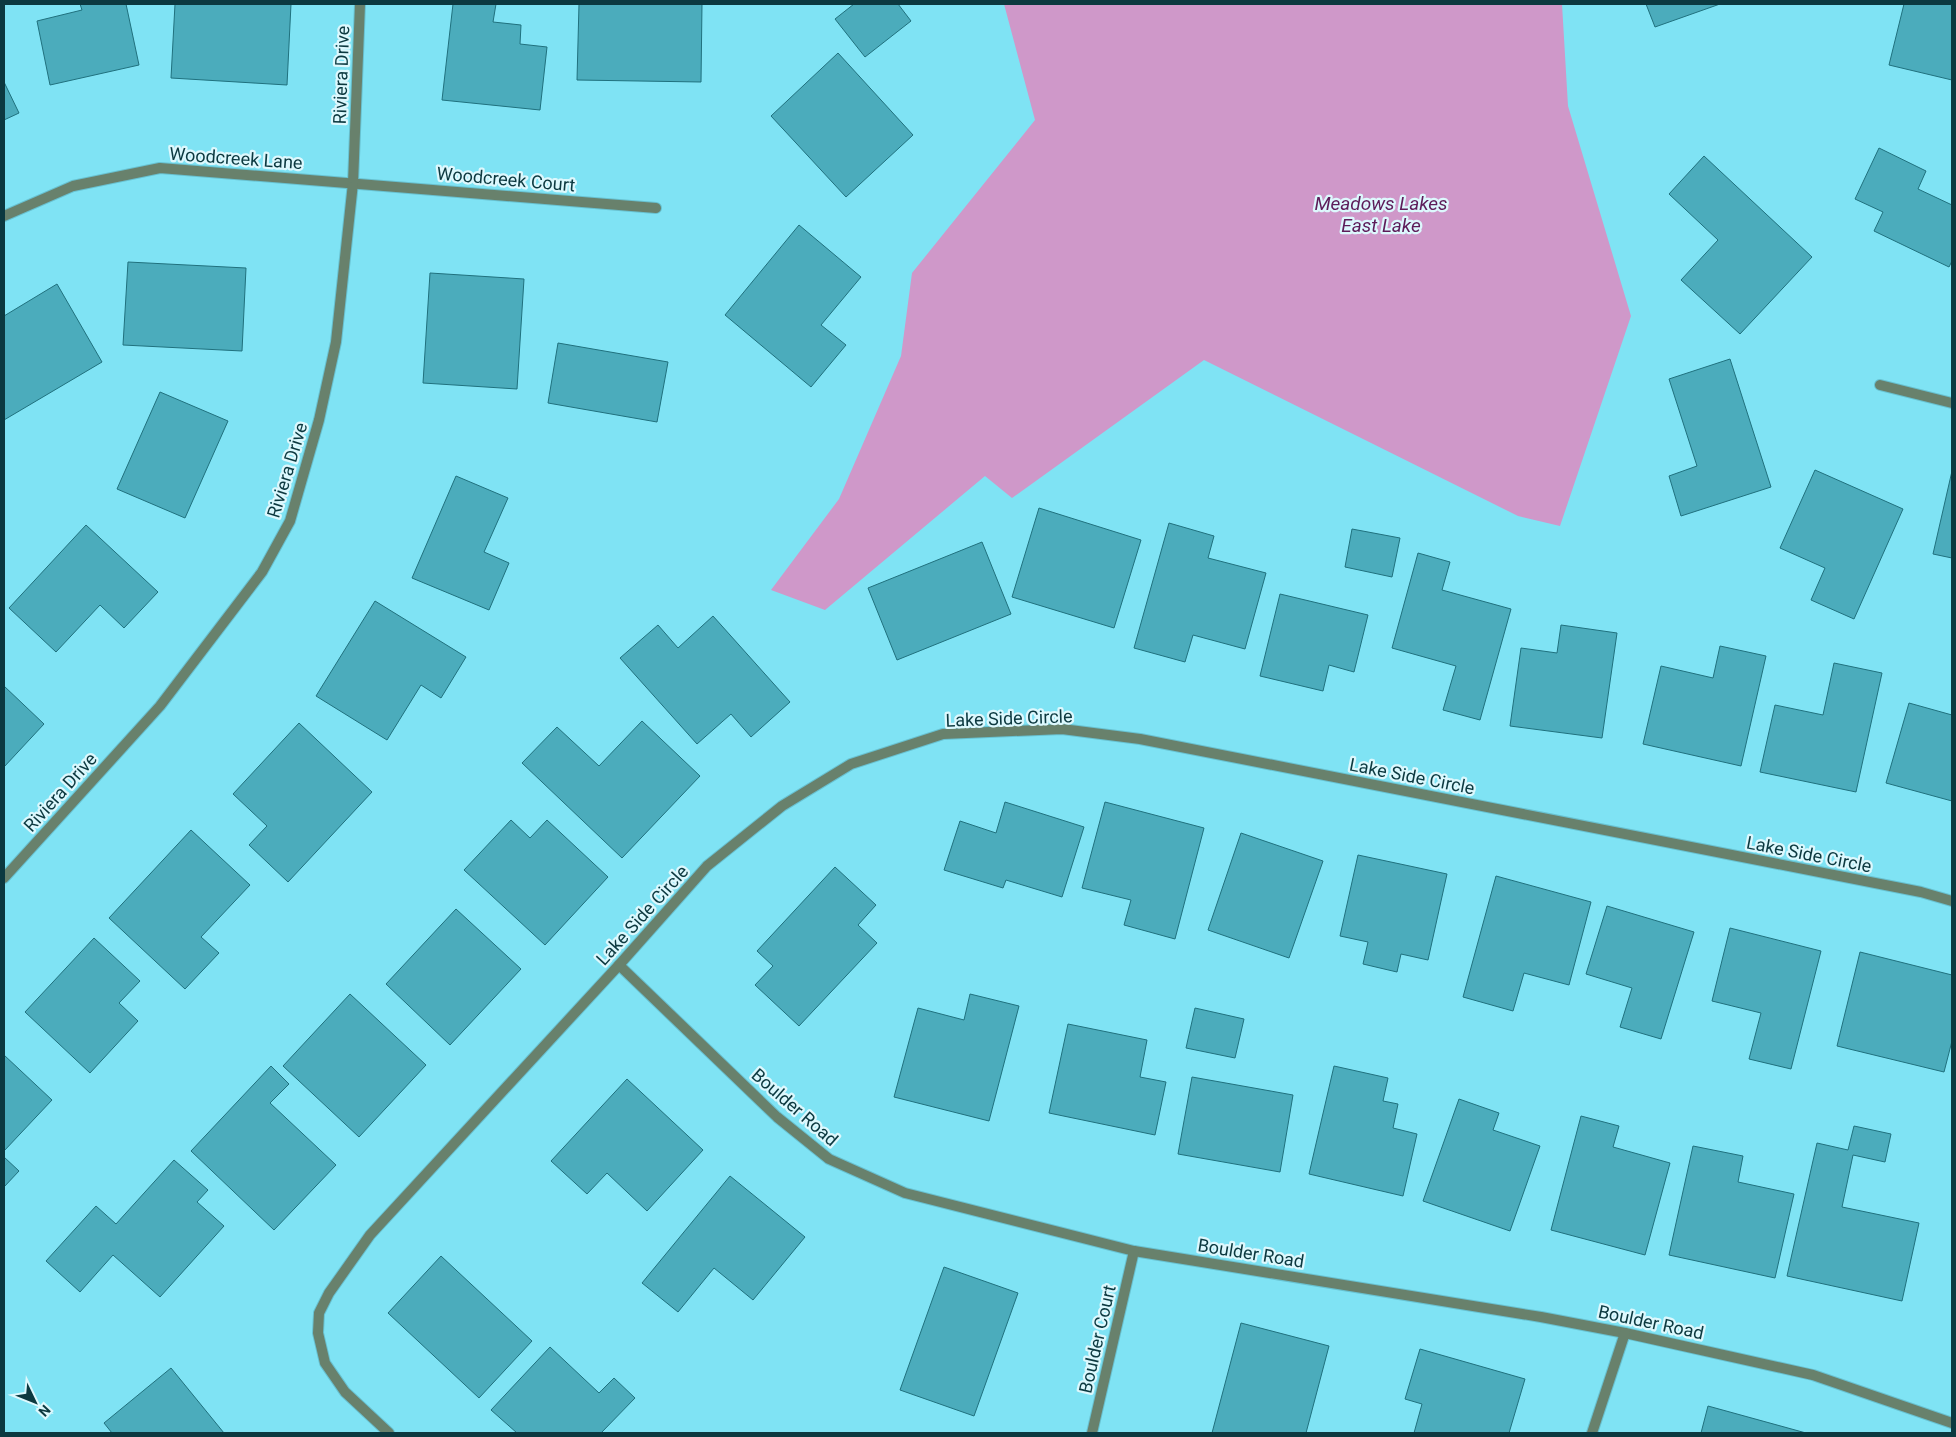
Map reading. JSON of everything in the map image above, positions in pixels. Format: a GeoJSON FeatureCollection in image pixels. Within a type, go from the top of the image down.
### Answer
{"type":"FeatureCollection","features":[{"type":"Feature","properties":{"kind":"street","name":"Riviera Drive"},"geometry":{"type":"LineString","coordinates":[[4,878],[160,706],[262,572],[290,521],[320,420],[336,342],[353,183],[360,4]]}},
{"type":"Feature","properties":{"kind":"street","name":"Woodcreek Lane"},"geometry":{"type":"LineString","coordinates":[[4,216],[73,186],[160,168],[353,183]]}},
{"type":"Feature","properties":{"kind":"street","name":"Woodcreek Court"},"geometry":{"type":"LineString","coordinates":[[353,183],[656,208]]}},
{"type":"Feature","properties":{"kind":"street"},"geometry":{"type":"LineString","coordinates":[[1880,385],[1952,402]]}},
{"type":"Feature","properties":{"kind":"street","name":"Lake Side Circle"},"geometry":{"type":"LineString","coordinates":[[389,1433],[345,1392],[325,1363],[318,1333],[319,1313],[329,1293],[370,1235],[707,866],[782,806],[850,764],[943,734],[1062,729],[1140,739],[1921,892],[1952,900]]}},
{"type":"Feature","properties":{"kind":"street","name":"Boulder Road"},"geometry":{"type":"LineString","coordinates":[[619,964],[777,1116],[829,1159],[904,1193],[1134,1251],[1541,1316],[1625,1333],[1813,1375],[1952,1423]]}},
{"type":"Feature","properties":{"kind":"street","name":"Boulder Court"},"geometry":{"type":"LineString","coordinates":[[1092,1433],[1134,1251]]}},
{"type":"Feature","properties":{"kind":"street"},"geometry":{"type":"LineString","coordinates":[[1592,1433],[1625,1333]]}},
{"type":"Feature","properties":{"kind":"water","name":"Meadows Lakes East Lake"},"geometry":{"type":"Polygon","coordinates":[[[1004,4],[1562,4],[1568,106],[1631,316],[1560,526],[1518,516],[1204,360],[1012,498],[985,476],[825,610],[771,590],[839,499],[901,356],[912,273],[1035,120],[1004,4]]]}},
{"type":"Feature","properties":{"kind":"building"},"geometry":{"type":"Polygon","coordinates":[[[80,4],[126,4],[139,65],[50,85],[37,21],[82,10],[80,4]]]}},
{"type":"Feature","properties":{"kind":"building"},"geometry":{"type":"Polygon","coordinates":[[[175,4],[291,4],[287,85],[171,78],[175,4]]]}},
{"type":"Feature","properties":{"kind":"building"},"geometry":{"type":"Polygon","coordinates":[[[453,4],[496,4],[493,22],[521,25],[520,44],[547,47],[540,110],[442,100],[453,4]]]}},
{"type":"Feature","properties":{"kind":"building"},"geometry":{"type":"Polygon","coordinates":[[[579,4],[702,4],[701,82],[577,80],[579,4]]]}},
{"type":"Feature","properties":{"kind":"building"},"geometry":{"type":"Polygon","coordinates":[[[854,4],[898,4],[911,21],[865,57],[835,19],[854,4]]]}},
{"type":"Feature","properties":{"kind":"building"},"geometry":{"type":"Polygon","coordinates":[[[1646,4],[1720,4],[1655,27],[1646,4]]]}},
{"type":"Feature","properties":{"kind":"building"},"geometry":{"type":"Polygon","coordinates":[[[1904,4],[1952,4],[1952,80],[1889,65],[1904,4]]]}},
{"type":"Feature","properties":{"kind":"building"},"geometry":{"type":"Polygon","coordinates":[[[838,53],[913,135],[846,197],[771,116],[838,53]]]}},
{"type":"Feature","properties":{"kind":"building"},"geometry":{"type":"Polygon","coordinates":[[[4,82],[19,113],[4,120],[4,82]]]}},
{"type":"Feature","properties":{"kind":"building"},"geometry":{"type":"Polygon","coordinates":[[[1879,148],[1926,171],[1918,189],[1952,205],[1952,261],[1949,267],[1874,231],[1883,212],[1855,199],[1879,148]]]}},
{"type":"Feature","properties":{"kind":"building"},"geometry":{"type":"Polygon","coordinates":[[[1704,156],[1812,257],[1740,334],[1681,280],[1718,240],[1669,194],[1704,156]]]}},
{"type":"Feature","properties":{"kind":"building"},"geometry":{"type":"Polygon","coordinates":[[[799,225],[861,277],[821,325],[846,345],[811,387],[725,315],[799,225]]]}},
{"type":"Feature","properties":{"kind":"building"},"geometry":{"type":"Polygon","coordinates":[[[128,262],[246,268],[242,351],[123,345],[128,262]]]}},
{"type":"Feature","properties":{"kind":"building"},"geometry":{"type":"Polygon","coordinates":[[[430,273],[524,279],[517,389],[423,383],[430,273]]]}},
{"type":"Feature","properties":{"kind":"building"},"geometry":{"type":"Polygon","coordinates":[[[57,284],[102,362],[4,420],[4,316],[57,284]]]}},
{"type":"Feature","properties":{"kind":"building"},"geometry":{"type":"Polygon","coordinates":[[[558,343],[668,362],[657,422],[548,403],[558,343]]]}},
{"type":"Feature","properties":{"kind":"building"},"geometry":{"type":"Polygon","coordinates":[[[1730,359],[1771,487],[1681,516],[1669,476],[1697,466],[1669,379],[1730,359]]]}},
{"type":"Feature","properties":{"kind":"building"},"geometry":{"type":"Polygon","coordinates":[[[160,392],[228,421],[185,518],[117,489],[160,392]]]}},
{"type":"Feature","properties":{"kind":"building"},"geometry":{"type":"Polygon","coordinates":[[[1815,470],[1903,509],[1854,619],[1811,600],[1825,568],[1780,548],[1815,470]]]}},
{"type":"Feature","properties":{"kind":"building"},"geometry":{"type":"Polygon","coordinates":[[[1952,471],[1952,558],[1933,554],[1952,471]]]}},
{"type":"Feature","properties":{"kind":"building"},"geometry":{"type":"Polygon","coordinates":[[[456,476],[508,498],[484,552],[509,563],[489,610],[412,578],[456,476]]]}},
{"type":"Feature","properties":{"kind":"building"},"geometry":{"type":"Polygon","coordinates":[[[1039,508],[1141,540],[1114,628],[1012,597],[1039,508]]]}},
{"type":"Feature","properties":{"kind":"building"},"geometry":{"type":"Polygon","coordinates":[[[1169,523],[1214,536],[1208,558],[1266,573],[1245,649],[1193,635],[1185,662],[1134,648],[1169,523]]]}},
{"type":"Feature","properties":{"kind":"building"},"geometry":{"type":"Polygon","coordinates":[[[86,525],[158,592],[124,628],[100,605],[56,652],[9,608],[86,525]]]}},
{"type":"Feature","properties":{"kind":"building"},"geometry":{"type":"Polygon","coordinates":[[[1352,529],[1400,538],[1392,577],[1345,567],[1352,529]]]}},
{"type":"Feature","properties":{"kind":"building"},"geometry":{"type":"Polygon","coordinates":[[[982,542],[1011,614],[897,660],[868,588],[982,542]]]}},
{"type":"Feature","properties":{"kind":"building"},"geometry":{"type":"Polygon","coordinates":[[[1418,553],[1450,562],[1442,590],[1511,609],[1480,720],[1443,710],[1456,666],[1392,648],[1418,553]]]}},
{"type":"Feature","properties":{"kind":"building"},"geometry":{"type":"Polygon","coordinates":[[[1280,594],[1368,615],[1354,672],[1329,665],[1323,691],[1260,676],[1280,594]]]}},
{"type":"Feature","properties":{"kind":"building"},"geometry":{"type":"Polygon","coordinates":[[[375,601],[466,657],[441,698],[421,685],[387,740],[316,696],[375,601]]]}},
{"type":"Feature","properties":{"kind":"building"},"geometry":{"type":"Polygon","coordinates":[[[713,616],[790,702],[751,737],[731,714],[697,744],[620,658],[658,625],[678,648],[713,616]]]}},
{"type":"Feature","properties":{"kind":"building"},"geometry":{"type":"Polygon","coordinates":[[[1561,625],[1617,633],[1602,738],[1510,726],[1521,648],[1557,653],[1561,625]]]}},
{"type":"Feature","properties":{"kind":"building"},"geometry":{"type":"Polygon","coordinates":[[[1720,646],[1766,656],[1741,766],[1643,744],[1661,666],[1713,678],[1720,646]]]}},
{"type":"Feature","properties":{"kind":"building"},"geometry":{"type":"Polygon","coordinates":[[[1834,663],[1882,673],[1856,792],[1760,772],[1775,705],[1823,715],[1834,663]]]}},
{"type":"Feature","properties":{"kind":"building"},"geometry":{"type":"Polygon","coordinates":[[[4,686],[44,724],[4,767],[4,686]]]}},
{"type":"Feature","properties":{"kind":"building"},"geometry":{"type":"Polygon","coordinates":[[[1909,703],[1952,715],[1952,801],[1886,783],[1909,703]]]}},
{"type":"Feature","properties":{"kind":"building"},"geometry":{"type":"Polygon","coordinates":[[[642,721],[700,776],[622,858],[522,763],[557,727],[599,766],[642,721]]]}},
{"type":"Feature","properties":{"kind":"building"},"geometry":{"type":"Polygon","coordinates":[[[299,723],[372,792],[288,882],[249,845],[267,826],[233,794],[299,723]]]}},
{"type":"Feature","properties":{"kind":"building"},"geometry":{"type":"Polygon","coordinates":[[[1005,802],[1084,827],[1062,897],[1006,880],[1003,888],[944,870],[960,821],[996,833],[1005,802]]]}},
{"type":"Feature","properties":{"kind":"building"},"geometry":{"type":"Polygon","coordinates":[[[1105,802],[1204,828],[1175,939],[1124,925],[1131,900],[1082,888],[1105,802]]]}},
{"type":"Feature","properties":{"kind":"building"},"geometry":{"type":"Polygon","coordinates":[[[511,820],[530,838],[547,820],[608,877],[545,945],[464,870],[511,820]]]}},
{"type":"Feature","properties":{"kind":"building"},"geometry":{"type":"Polygon","coordinates":[[[191,830],[250,885],[201,937],[219,953],[185,989],[109,918],[191,830]]]}},
{"type":"Feature","properties":{"kind":"building"},"geometry":{"type":"Polygon","coordinates":[[[1241,833],[1323,861],[1289,958],[1208,930],[1241,833]]]}},
{"type":"Feature","properties":{"kind":"building"},"geometry":{"type":"Polygon","coordinates":[[[1358,855],[1447,874],[1428,960],[1401,954],[1397,972],[1363,964],[1368,942],[1340,936],[1358,855]]]}},
{"type":"Feature","properties":{"kind":"building"},"geometry":{"type":"Polygon","coordinates":[[[835,867],[876,905],[858,925],[877,943],[799,1026],[755,985],[773,966],[757,951],[835,867]]]}},
{"type":"Feature","properties":{"kind":"building"},"geometry":{"type":"Polygon","coordinates":[[[1496,876],[1591,902],[1569,985],[1524,973],[1513,1011],[1463,997],[1496,876]]]}},
{"type":"Feature","properties":{"kind":"building"},"geometry":{"type":"Polygon","coordinates":[[[1607,906],[1694,932],[1661,1039],[1620,1027],[1632,988],[1586,974],[1607,906]]]}},
{"type":"Feature","properties":{"kind":"building"},"geometry":{"type":"Polygon","coordinates":[[[456,909],[521,969],[450,1045],[386,984],[456,909]]]}},
{"type":"Feature","properties":{"kind":"building"},"geometry":{"type":"Polygon","coordinates":[[[1730,928],[1821,951],[1791,1069],[1749,1059],[1761,1013],[1712,1001],[1730,928]]]}},
{"type":"Feature","properties":{"kind":"building"},"geometry":{"type":"Polygon","coordinates":[[[94,938],[140,981],[119,1003],[138,1021],[90,1073],[25,1012],[94,938]]]}},
{"type":"Feature","properties":{"kind":"building"},"geometry":{"type":"Polygon","coordinates":[[[1860,952],[1952,975],[1952,1041],[1944,1072],[1837,1046],[1860,952]]]}},
{"type":"Feature","properties":{"kind":"building"},"geometry":{"type":"Polygon","coordinates":[[[350,994],[426,1065],[359,1137],[283,1066],[350,994]]]}},
{"type":"Feature","properties":{"kind":"building"},"geometry":{"type":"Polygon","coordinates":[[[970,994],[1019,1006],[989,1121],[894,1097],[918,1008],[964,1020],[970,994]]]}},
{"type":"Feature","properties":{"kind":"building"},"geometry":{"type":"Polygon","coordinates":[[[1195,1008],[1244,1019],[1235,1058],[1186,1048],[1195,1008]]]}},
{"type":"Feature","properties":{"kind":"building"},"geometry":{"type":"Polygon","coordinates":[[[1068,1024],[1147,1040],[1140,1077],[1166,1082],[1155,1135],[1049,1113],[1068,1024]]]}},
{"type":"Feature","properties":{"kind":"building"},"geometry":{"type":"Polygon","coordinates":[[[4,1055],[52,1100],[4,1151],[4,1055]]]}},
{"type":"Feature","properties":{"kind":"building"},"geometry":{"type":"Polygon","coordinates":[[[271,1066],[289,1084],[270,1103],[336,1165],[274,1230],[191,1151],[271,1066]]]}},
{"type":"Feature","properties":{"kind":"building"},"geometry":{"type":"Polygon","coordinates":[[[1334,1066],[1388,1078],[1383,1101],[1398,1104],[1393,1128],[1417,1134],[1403,1196],[1309,1174],[1334,1066]]]}},
{"type":"Feature","properties":{"kind":"building"},"geometry":{"type":"Polygon","coordinates":[[[1192,1077],[1293,1095],[1280,1172],[1178,1154],[1192,1077]]]}},
{"type":"Feature","properties":{"kind":"building"},"geometry":{"type":"Polygon","coordinates":[[[627,1079],[703,1150],[647,1211],[607,1173],[587,1194],[551,1161],[627,1079]]]}},
{"type":"Feature","properties":{"kind":"building"},"geometry":{"type":"Polygon","coordinates":[[[1459,1099],[1499,1113],[1493,1130],[1540,1146],[1510,1231],[1423,1201],[1459,1099]]]}},
{"type":"Feature","properties":{"kind":"building"},"geometry":{"type":"Polygon","coordinates":[[[1581,1116],[1619,1126],[1613,1147],[1670,1163],[1645,1255],[1551,1230],[1581,1116]]]}},
{"type":"Feature","properties":{"kind":"building"},"geometry":{"type":"Polygon","coordinates":[[[1854,1126],[1891,1134],[1885,1162],[1853,1155],[1842,1207],[1919,1223],[1902,1301],[1787,1276],[1817,1143],[1848,1150],[1854,1126]]]}},
{"type":"Feature","properties":{"kind":"building"},"geometry":{"type":"Polygon","coordinates":[[[1693,1146],[1743,1156],[1738,1182],[1794,1194],[1775,1278],[1669,1255],[1693,1146]]]}},
{"type":"Feature","properties":{"kind":"building"},"geometry":{"type":"Polygon","coordinates":[[[4,1157],[19,1171],[4,1187],[4,1157]]]}},
{"type":"Feature","properties":{"kind":"building"},"geometry":{"type":"Polygon","coordinates":[[[174,1160],[208,1190],[197,1202],[224,1226],[160,1297],[113,1255],[80,1292],[46,1261],[96,1206],[116,1224],[174,1160]]]}},
{"type":"Feature","properties":{"kind":"building"},"geometry":{"type":"Polygon","coordinates":[[[730,1176],[805,1237],[753,1300],[714,1268],[678,1312],[642,1283],[730,1176]]]}},
{"type":"Feature","properties":{"kind":"building"},"geometry":{"type":"Polygon","coordinates":[[[441,1256],[532,1341],[479,1398],[388,1313],[441,1256]]]}},
{"type":"Feature","properties":{"kind":"building"},"geometry":{"type":"Polygon","coordinates":[[[944,1267],[1018,1293],[974,1416],[900,1390],[944,1267]]]}},
{"type":"Feature","properties":{"kind":"building"},"geometry":{"type":"Polygon","coordinates":[[[1241,1323],[1329,1346],[1306,1433],[1212,1433],[1241,1323]]]}},
{"type":"Feature","properties":{"kind":"building"},"geometry":{"type":"Polygon","coordinates":[[[550,1347],[599,1393],[614,1378],[635,1398],[601,1433],[517,1433],[491,1410],[550,1347]]]}},
{"type":"Feature","properties":{"kind":"building"},"geometry":{"type":"Polygon","coordinates":[[[1420,1349],[1525,1379],[1509,1433],[1414,1433],[1422,1404],[1405,1399],[1420,1349]]]}},
{"type":"Feature","properties":{"kind":"building"},"geometry":{"type":"Polygon","coordinates":[[[171,1368],[224,1433],[112,1433],[104,1423],[171,1368]]]}},
{"type":"Feature","properties":{"kind":"building"},"geometry":{"type":"Polygon","coordinates":[[[1708,1406],[1806,1433],[1701,1433],[1708,1406]]]}}]}
